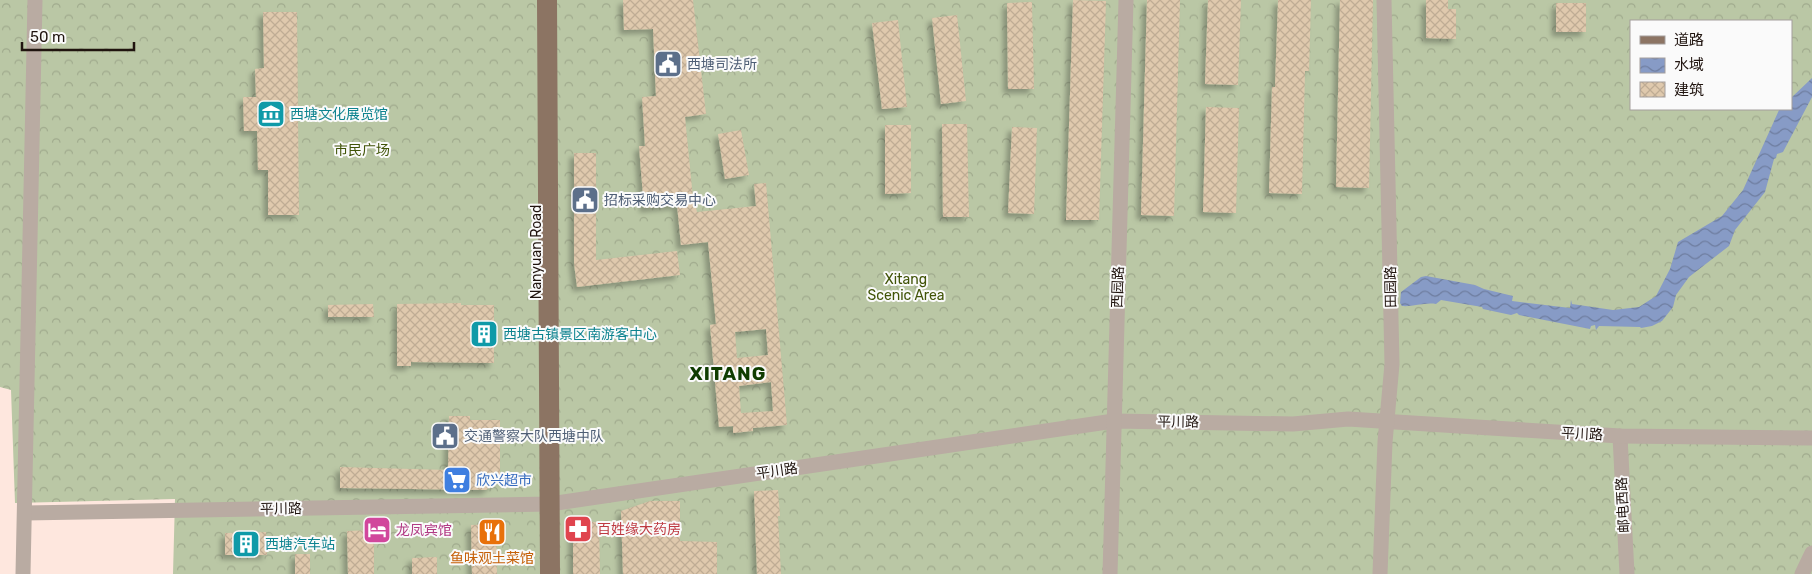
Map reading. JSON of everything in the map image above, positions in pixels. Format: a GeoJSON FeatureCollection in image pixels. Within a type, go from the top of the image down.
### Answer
{"type":"FeatureCollection","features":[{"type":"Feature","properties":{"kind":"main road","name":"Nanyuan Road"},"geometry":{"type":"LineString","coordinates":[[535,0],[543,504]]}},
{"type":"Feature","properties":{"kind":"main road","name":"Nanyuan Road"},"geometry":{"type":"LineString","coordinates":[[543,504],[547,0]]}},
{"type":"Feature","properties":{"kind":"main road"},"geometry":{"type":"LineString","coordinates":[[537,574],[543,504]]}},
{"type":"Feature","properties":{"kind":"main road"},"geometry":{"type":"LineString","coordinates":[[543,504],[550,574]]}},
{"type":"Feature","properties":{"kind":"street"},"geometry":{"type":"LineString","coordinates":[[24,574],[36,0]]}},
{"type":"Feature","properties":{"kind":"street","name":"西园路"},"geometry":{"type":"LineString","coordinates":[[1110,574],[1126,0]]}},
{"type":"Feature","properties":{"kind":"street","name":"田园路"},"geometry":{"type":"LineString","coordinates":[[1380,574],[1385,442],[1392,364],[1384,0]]}},
{"type":"Feature","properties":{"kind":"street","name":"平川路"},"geometry":{"type":"LineString","coordinates":[[25,513],[543,504],[1114,421],[1293,424],[1348,419],[1620,436],[1812,438]]}},
{"type":"Feature","properties":{"kind":"street","name":"邮电西路"},"geometry":{"type":"LineString","coordinates":[[1620,436],[1627,574]]}},
{"type":"Feature","properties":{"kind":"street"},"geometry":{"type":"LineString","coordinates":[[1802,574],[1812,553]]}},
{"type":"Feature","properties":{"kind":"green space","name":"Xitang Scenic Area"},"geometry":{"type":"Polygon","coordinates":[[[0,0],[1812,0],[1812,574],[173,574],[175,499],[15,503],[11,390],[0,387],[0,0]]]}},
{"type":"Feature","properties":{"kind":"water"},"geometry":{"type":"Polygon","coordinates":[[[1812,78],[1812,97],[1783,152],[1777,154],[1774,159],[1765,192],[1735,230],[1729,246],[1689,277],[1676,295],[1673,307],[1662,321],[1652,326],[1641,328],[1599,326],[1596,330],[1595,325],[1591,326],[1590,329],[1519,315],[1517,313],[1511,315],[1483,309],[1482,307],[1441,300],[1436,304],[1402,306],[1400,303],[1401,292],[1421,277],[1426,276],[1475,285],[1513,296],[1512,301],[1570,308],[1571,300],[1572,304],[1613,310],[1639,307],[1656,296],[1670,269],[1678,242],[1722,216],[1743,190],[1779,110],[1792,110],[1792,97],[1812,78]]]}},
{"type":"Feature","properties":{"kind":"building"},"geometry":{"type":"Polygon","coordinates":[[[623,0],[693,0],[706,114],[685,117],[694,208],[696,208],[697,212],[756,206],[754,184],[766,183],[787,425],[753,428],[753,431],[733,433],[733,426],[719,427],[710,325],[716,324],[708,242],[681,245],[677,205],[644,208],[639,146],[645,146],[642,97],[656,96],[653,29],[624,30],[623,0]],[[766,329],[735,332],[737,358],[768,355],[766,329]],[[771,382],[739,386],[741,413],[773,411],[771,382]]]}},
{"type":"Feature","properties":{"kind":"building"},"geometry":{"type":"Polygon","coordinates":[[[1073,0],[1106,1],[1099,220],[1066,220],[1073,0]]]}},
{"type":"Feature","properties":{"kind":"building"},"geometry":{"type":"Polygon","coordinates":[[[1147,0],[1180,0],[1174,216],[1141,215],[1147,0]]]}},
{"type":"Feature","properties":{"kind":"building"},"geometry":{"type":"Polygon","coordinates":[[[1208,0],[1241,0],[1238,85],[1205,84],[1208,0]]]}},
{"type":"Feature","properties":{"kind":"building"},"geometry":{"type":"Polygon","coordinates":[[[1278,0],[1311,0],[1309,71],[1305,71],[1302,194],[1269,193],[1272,87],[1275,87],[1278,0]]]}},
{"type":"Feature","properties":{"kind":"building"},"geometry":{"type":"Polygon","coordinates":[[[1340,0],[1373,0],[1369,188],[1336,187],[1340,0]]]}},
{"type":"Feature","properties":{"kind":"building"},"geometry":{"type":"Polygon","coordinates":[[[1426,0],[1448,0],[1448,9],[1456,9],[1456,39],[1426,38],[1426,0]]]}},
{"type":"Feature","properties":{"kind":"building"},"geometry":{"type":"Polygon","coordinates":[[[1032,2],[1034,89],[1008,89],[1007,3],[1032,2]]]}},
{"type":"Feature","properties":{"kind":"building"},"geometry":{"type":"Polygon","coordinates":[[[1556,3],[1586,3],[1586,32],[1556,32],[1556,3]]]}},
{"type":"Feature","properties":{"kind":"building","name":"西塘文化展览馆"},"geometry":{"type":"Polygon","coordinates":[[[263,12],[297,12],[299,215],[268,215],[268,170],[258,170],[257,131],[244,131],[243,97],[256,97],[255,69],[264,68],[263,12]]]}},
{"type":"Feature","properties":{"kind":"building"},"geometry":{"type":"Polygon","coordinates":[[[957,15],[966,101],[941,104],[932,18],[957,15]]]}},
{"type":"Feature","properties":{"kind":"building"},"geometry":{"type":"Polygon","coordinates":[[[898,20],[907,107],[882,109],[872,23],[898,20]]]}},
{"type":"Feature","properties":{"kind":"building"},"geometry":{"type":"Polygon","coordinates":[[[1206,107],[1239,108],[1236,213],[1203,212],[1206,107]]]}},
{"type":"Feature","properties":{"kind":"building"},"geometry":{"type":"Polygon","coordinates":[[[942,124],[967,124],[969,217],[943,217],[942,124]]]}},
{"type":"Feature","properties":{"kind":"building"},"geometry":{"type":"Polygon","coordinates":[[[885,125],[911,125],[911,193],[885,194],[885,125]]]}},
{"type":"Feature","properties":{"kind":"building"},"geometry":{"type":"Polygon","coordinates":[[[1012,127],[1037,128],[1034,214],[1008,213],[1012,127]]]}},
{"type":"Feature","properties":{"kind":"building"},"geometry":{"type":"Polygon","coordinates":[[[741,130],[749,175],[725,179],[718,134],[741,130]]]}},
{"type":"Feature","properties":{"kind":"building"},"geometry":{"type":"Polygon","coordinates":[[[574,153],[596,153],[596,260],[677,251],[680,275],[577,287],[574,263],[574,153]]]}},
{"type":"Feature","properties":{"kind":"building"},"geometry":{"type":"Polygon","coordinates":[[[461,303],[461,305],[494,305],[494,363],[411,362],[411,366],[397,366],[397,304],[461,303]]]}},
{"type":"Feature","properties":{"kind":"building"},"geometry":{"type":"Polygon","coordinates":[[[373,304],[374,317],[328,317],[328,305],[373,304]]]}},
{"type":"Feature","properties":{"kind":"building"},"geometry":{"type":"Polygon","coordinates":[[[449,416],[470,416],[470,420],[500,420],[500,478],[486,490],[340,488],[340,467],[448,470],[449,416]]]}},
{"type":"Feature","properties":{"kind":"building"},"geometry":{"type":"Polygon","coordinates":[[[778,490],[781,574],[757,574],[754,491],[778,490]]]}},
{"type":"Feature","properties":{"kind":"building"},"geometry":{"type":"Polygon","coordinates":[[[650,501],[680,501],[680,541],[717,542],[717,574],[623,574],[621,511],[650,501]]]}},
{"type":"Feature","properties":{"kind":"building"},"geometry":{"type":"Polygon","coordinates":[[[573,522],[599,522],[600,574],[573,574],[573,522]]]}},
{"type":"Feature","properties":{"kind":"building"},"geometry":{"type":"Polygon","coordinates":[[[496,524],[497,574],[472,574],[471,525],[496,524]]]}},
{"type":"Feature","properties":{"kind":"building"},"geometry":{"type":"Polygon","coordinates":[[[374,530],[374,574],[348,574],[347,531],[374,530]]]}},
{"type":"Feature","properties":{"kind":"building","name":"西塘汽车站"},"geometry":{"type":"Polygon","coordinates":[[[266,532],[267,555],[225,555],[225,533],[266,532]]]}},
{"type":"Feature","properties":{"kind":"building","name":"西塘汽车站"},"geometry":{"type":"Polygon","coordinates":[[[295,554],[310,554],[310,574],[295,574],[295,554]]]}},
{"type":"Feature","properties":{"kind":"building"},"geometry":{"type":"Polygon","coordinates":[[[437,557],[437,574],[412,574],[412,558],[437,557]]]}},
{"type":"Feature","properties":{"kind":"place","name":"西塘司法所"},"geometry":{"type":"Point","coordinates":[668,64]}},
{"type":"Feature","properties":{"kind":"place","name":"西塘文化展览馆"},"geometry":{"type":"Point","coordinates":[271,114]}},
{"type":"Feature","properties":{"kind":"place","name":"招标采购交易中心"},"geometry":{"type":"Point","coordinates":[585,200]}},
{"type":"Feature","properties":{"kind":"place","name":"西塘古镇景区南游客中心"},"geometry":{"type":"Point","coordinates":[484,334]}},
{"type":"Feature","properties":{"kind":"place","name":"交通警察大队西塘中队"},"geometry":{"type":"Point","coordinates":[445,436]}},
{"type":"Feature","properties":{"kind":"place","name":"欣兴超市"},"geometry":{"type":"Point","coordinates":[457,480]}},
{"type":"Feature","properties":{"kind":"place","name":"百姓缘大药房"},"geometry":{"type":"Point","coordinates":[578,529]}},
{"type":"Feature","properties":{"kind":"place","name":"龙凤宾馆"},"geometry":{"type":"Point","coordinates":[377,530]}},
{"type":"Feature","properties":{"kind":"place","name":"鱼味观土菜馆"},"geometry":{"type":"Point","coordinates":[492,532]}},
{"type":"Feature","properties":{"kind":"place","name":"西塘汽车站"},"geometry":{"type":"Point","coordinates":[246,544]}},
{"type":"Feature","properties":{"kind":"district","name":"XITANG"},"geometry":{"type":"Point","coordinates":[728,373]}},
{"type":"Feature","properties":{"kind":"park label","name":"市民广场"},"geometry":{"type":"Point","coordinates":[362,150]}}]}
